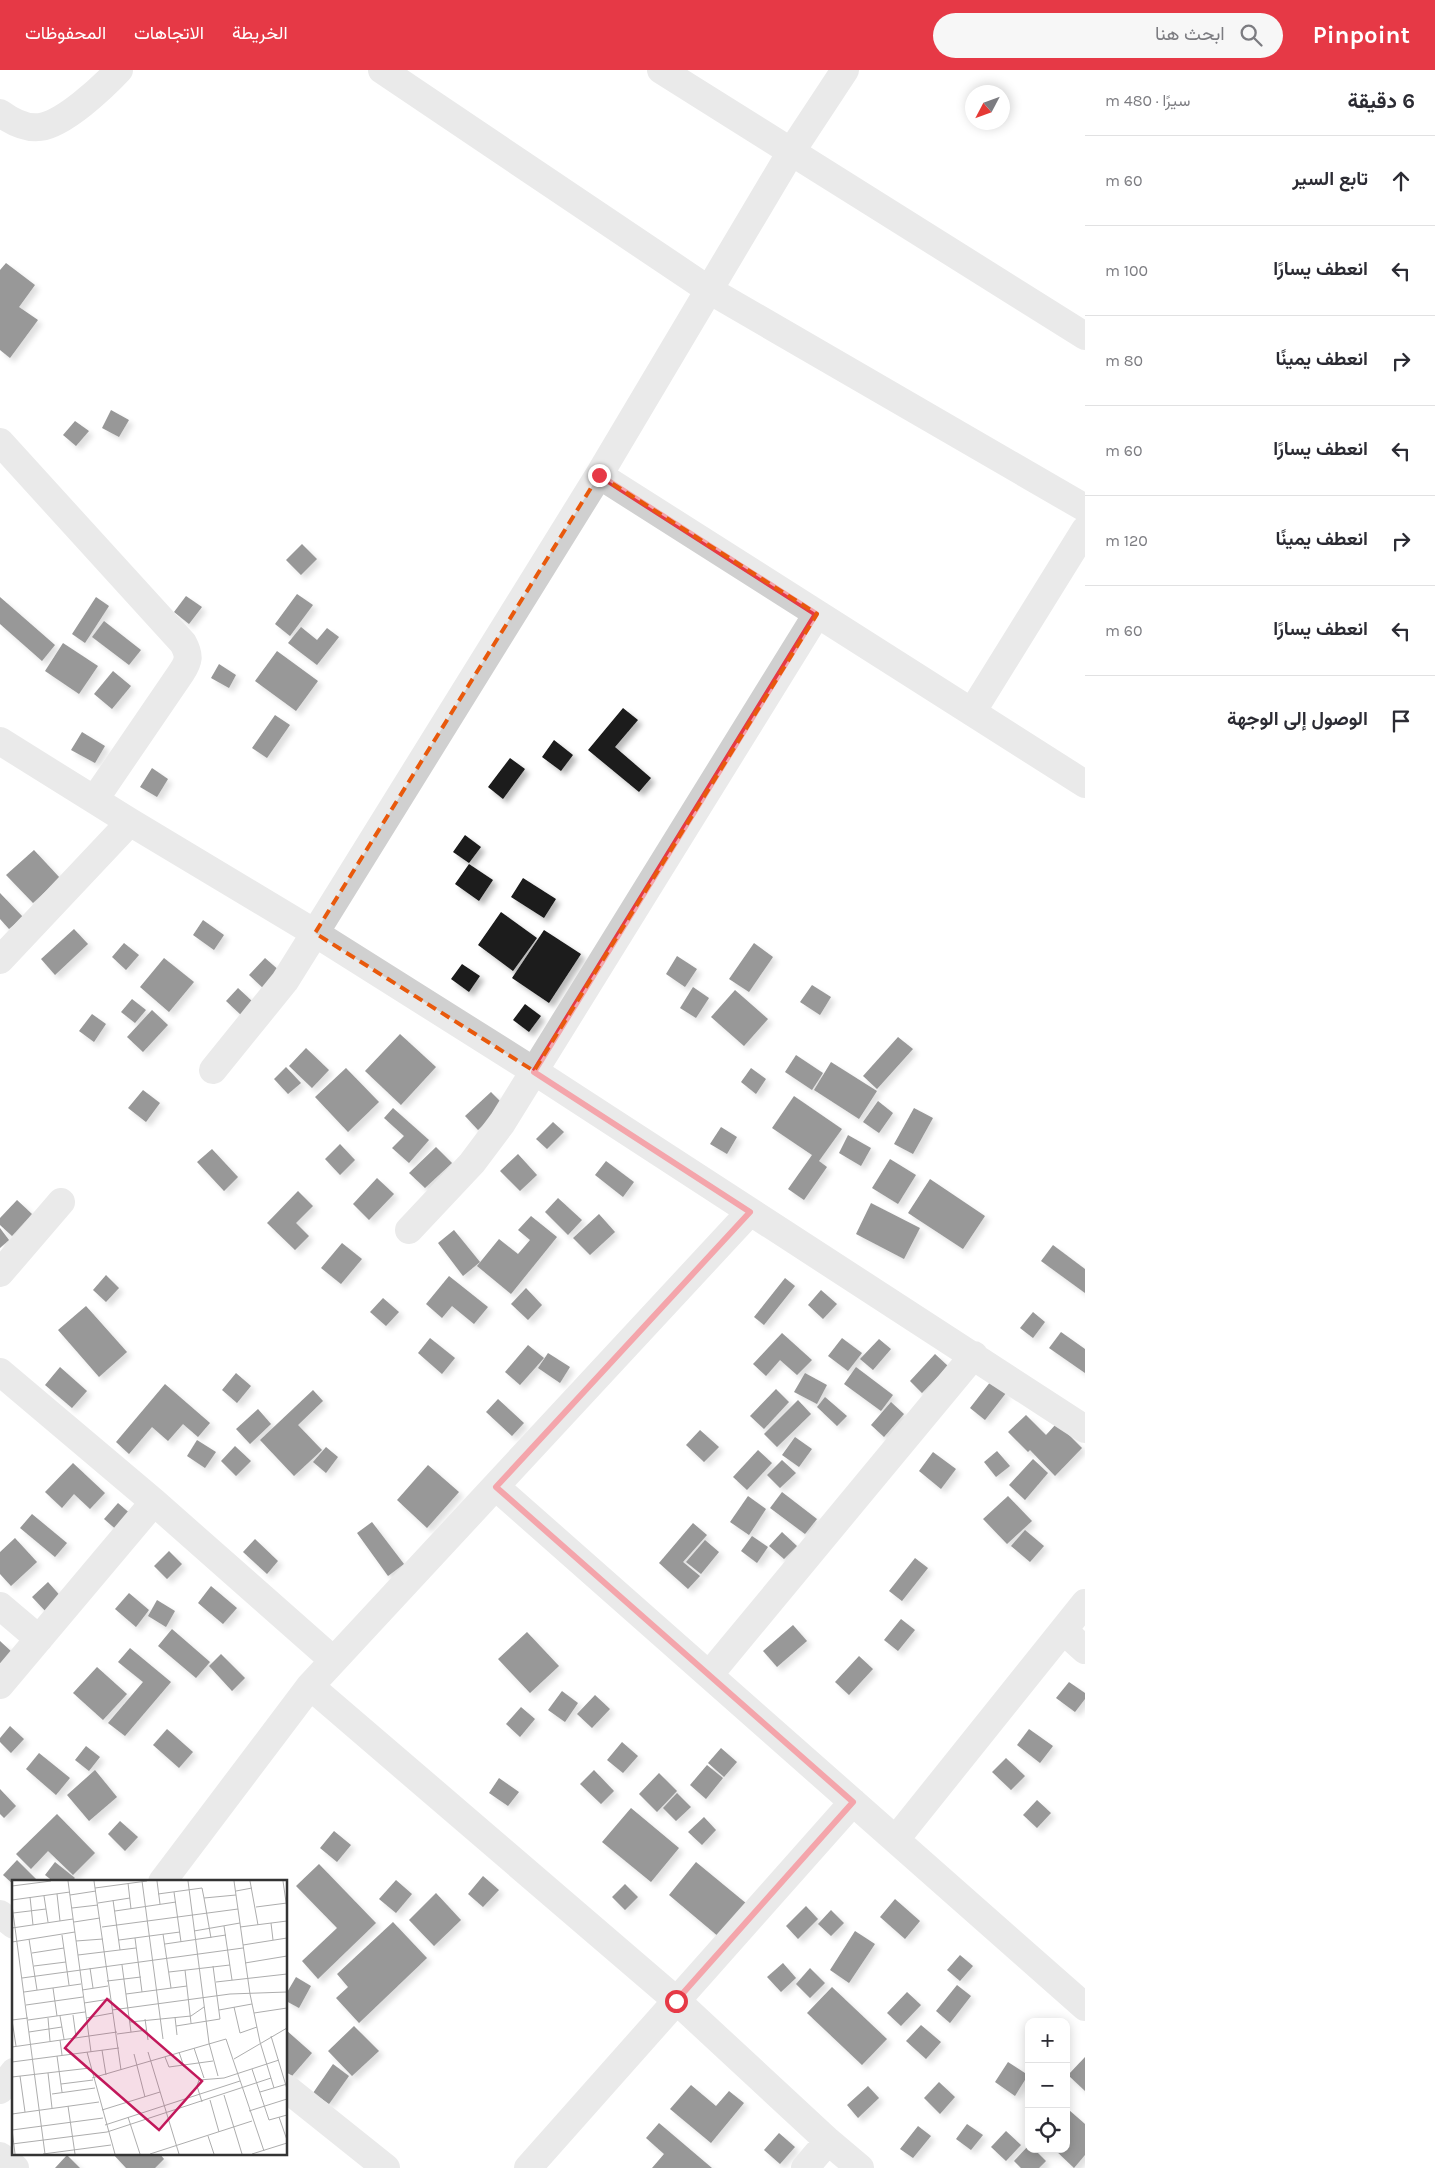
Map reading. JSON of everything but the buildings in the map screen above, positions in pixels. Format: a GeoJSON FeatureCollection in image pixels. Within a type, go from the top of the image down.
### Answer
{"type":"FeatureCollection","features":[{"type":"Feature","properties":{"kind":"street"},"geometry":{"type":"LineString","coordinates":[[0,114],[12,122],[40,127],[67,116],[94,95],[120,70]]}},
{"type":"Feature","properties":{"kind":"street"},"geometry":{"type":"LineString","coordinates":[[382,70],[709,290],[1085,508]]}},
{"type":"Feature","properties":{"kind":"street"},"geometry":{"type":"LineString","coordinates":[[661,70],[1085,336]]}},
{"type":"Feature","properties":{"kind":"street"},"geometry":{"type":"LineString","coordinates":[[213,1070],[280,987],[315,933],[599,475],[792,152],[845,70]]}},
{"type":"Feature","properties":{"kind":"street"},"geometry":{"type":"LineString","coordinates":[[2,451],[183,643],[188,652],[189,658],[181,673],[95,799]]}},
{"type":"Feature","properties":{"kind":"street"},"geometry":{"type":"LineString","coordinates":[[599,475],[1085,784]]}},
{"type":"Feature","properties":{"kind":"street"},"geometry":{"type":"LineString","coordinates":[[972,712],[1085,530]]}},
{"type":"Feature","properties":{"kind":"street"},"geometry":{"type":"LineString","coordinates":[[409,1230],[472,1163],[502,1123],[816,614]]}},
{"type":"Feature","properties":{"kind":"street"},"geometry":{"type":"LineString","coordinates":[[0,741],[130,822],[315,933],[974,1355],[1085,1429]]}},
{"type":"Feature","properties":{"kind":"street"},"geometry":{"type":"LineString","coordinates":[[0,960],[130,822]]}},
{"type":"Feature","properties":{"kind":"street"},"geometry":{"type":"LineString","coordinates":[[0,1273],[61,1202]]}},
{"type":"Feature","properties":{"kind":"street"},"geometry":{"type":"LineString","coordinates":[[164,1880],[310,1686],[750,1212]]}},
{"type":"Feature","properties":{"kind":"street"},"geometry":{"type":"LineString","coordinates":[[709,1675],[974,1355]]}},
{"type":"Feature","properties":{"kind":"street"},"geometry":{"type":"LineString","coordinates":[[0,1372],[154,1502],[333,1660]]}},
{"type":"Feature","properties":{"kind":"street"},"geometry":{"type":"LineString","coordinates":[[496,1487],[1085,2007]]}},
{"type":"Feature","properties":{"kind":"street"},"geometry":{"type":"LineString","coordinates":[[0,1685],[154,1502]]}},
{"type":"Feature","properties":{"kind":"street"},"geometry":{"type":"LineString","coordinates":[[896,1839],[1085,1603]]}},
{"type":"Feature","properties":{"kind":"street"},"geometry":{"type":"LineString","coordinates":[[0,1606],[38,1639]]}},
{"type":"Feature","properties":{"kind":"street"},"geometry":{"type":"LineString","coordinates":[[1064,1631],[1085,1650]]}},
{"type":"Feature","properties":{"kind":"street"},"geometry":{"type":"LineString","coordinates":[[310,1686],[676,2001],[828,2141],[860,2168]]}},
{"type":"Feature","properties":{"kind":"street"},"geometry":{"type":"LineString","coordinates":[[528,2168],[853,1802]]}},
{"type":"Feature","properties":{"kind":"street"},"geometry":{"type":"LineString","coordinates":[[0,1914],[12,1923]]}},
{"type":"Feature","properties":{"kind":"street"},"geometry":{"type":"LineString","coordinates":[[0,2090],[12,2075]]}},
{"type":"Feature","properties":{"kind":"street"},"geometry":{"type":"LineString","coordinates":[[288,2090],[386,2168]]}},
{"type":"Feature","properties":{"kind":"street"},"geometry":{"type":"LineString","coordinates":[[805,2168],[828,2141]]}},
{"type":"Feature","properties":{"kind":"street"},"geometry":{"type":"LineString","coordinates":[[0,2156],[15,2168]]}},
{"type":"Feature","properties":{"kind":"highlighted area"},"geometry":{"type":"Polygon","coordinates":[[[599,475],[817,614],[534,1071],[315,933],[599,475]]]}},
{"type":"Feature","properties":{"kind":"route"},"geometry":{"type":"LineString","coordinates":[[599,475],[816,614],[534,1072],[750,1212],[496,1487],[853,1802],[676,2001]]}}]}
